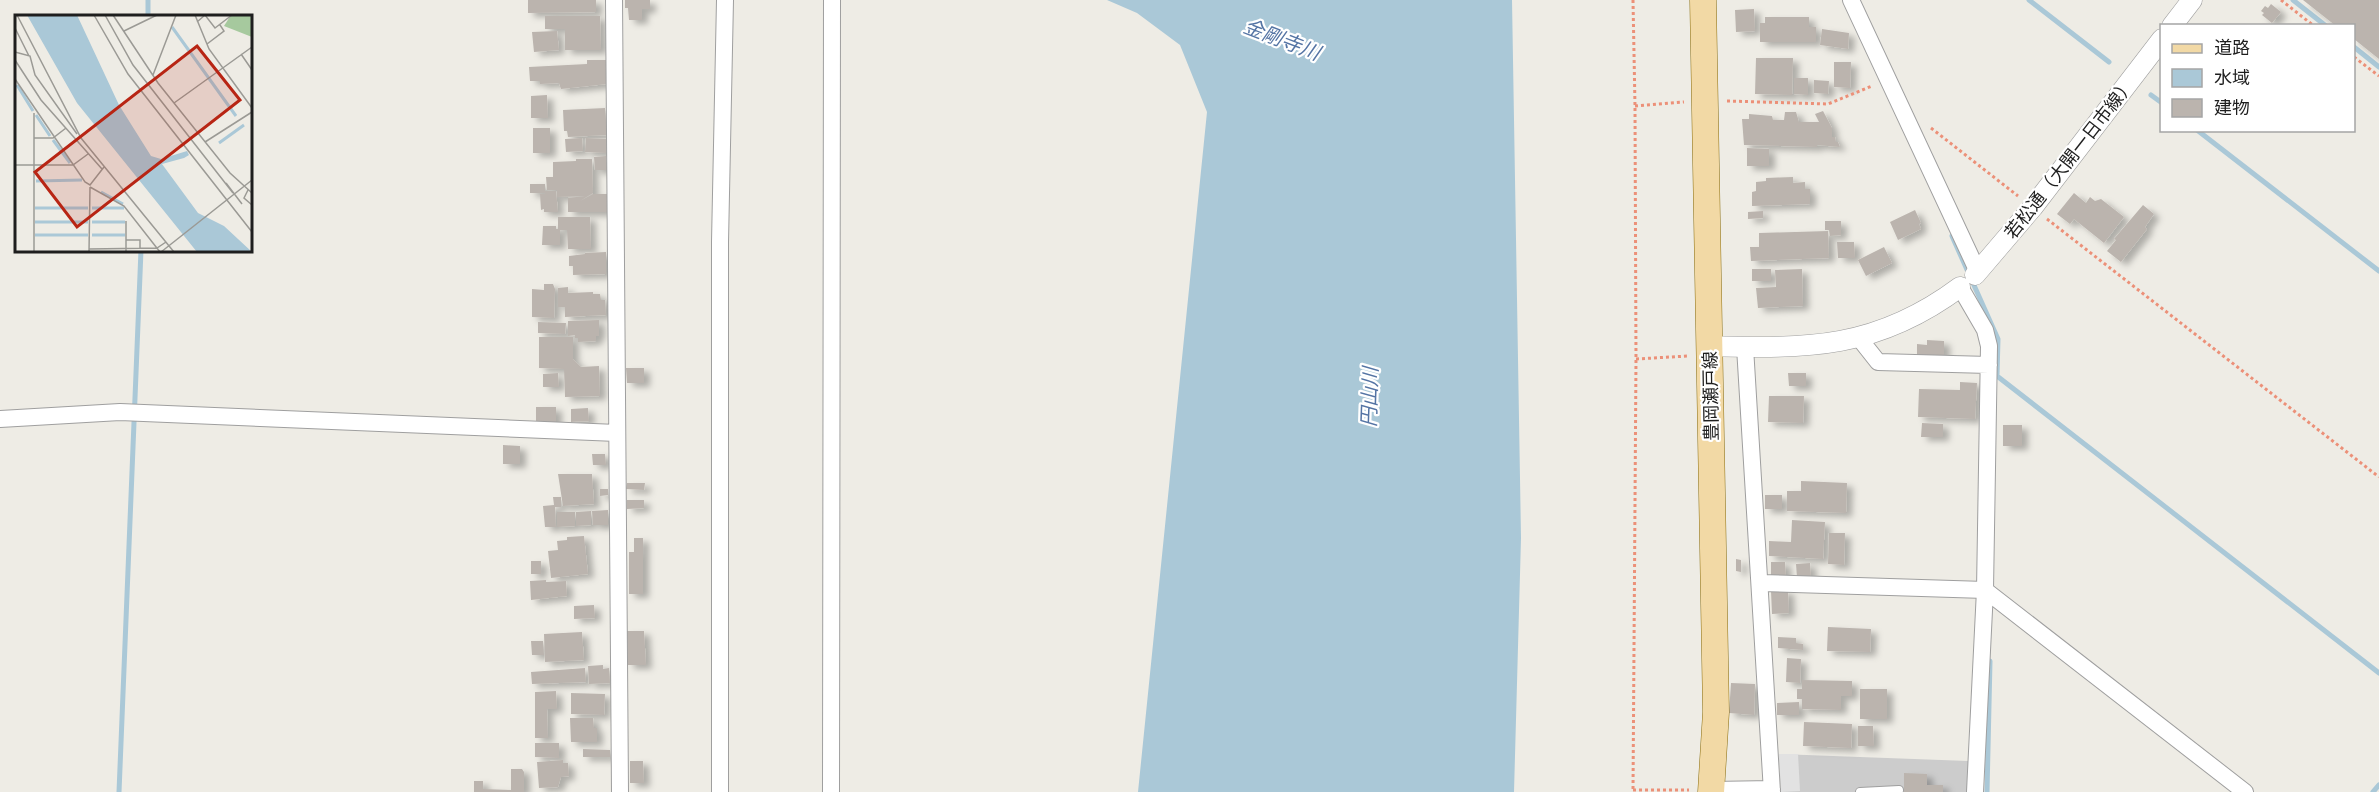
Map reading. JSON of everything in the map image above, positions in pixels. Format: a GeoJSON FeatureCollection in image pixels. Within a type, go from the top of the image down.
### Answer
{"type":"FeatureCollection","features":[{"type":"Feature","properties":{"kind":"main road","name":"豊岡瀬戸線"},"geometry":{"type":"LineString","coordinates":[[1703,0],[1716,712],[1721,791]]}},
{"type":"Feature","properties":{"kind":"street"},"geometry":{"type":"LineString","coordinates":[[614,0],[620,792]]}},
{"type":"Feature","properties":{"kind":"street"},"geometry":{"type":"LineString","coordinates":[[720,792],[720,242],[725,0]]}},
{"type":"Feature","properties":{"kind":"street"},"geometry":{"type":"LineString","coordinates":[[831,0],[831,792]]}},
{"type":"Feature","properties":{"kind":"street"},"geometry":{"type":"LineString","coordinates":[[1851,0],[1891,86],[1971,278],[1987,336],[1989,365],[1985,590],[1975,792]]}},
{"type":"Feature","properties":{"kind":"street"},"geometry":{"type":"LineString","coordinates":[[2174,24],[2192,0]]}},
{"type":"Feature","properties":{"kind":"street","name":"若松通（大開一日市線）"},"geometry":{"type":"LineString","coordinates":[[1709,351],[1745,347],[1798,347],[1859,338],[1899,324],[1942,301],[1971,278],[2040,213],[2160,42]]}},
{"type":"Feature","properties":{"kind":"street"},"geometry":{"type":"LineString","coordinates":[[1859,338],[1878,362],[1989,365]]}},
{"type":"Feature","properties":{"kind":"street"},"geometry":{"type":"LineString","coordinates":[[1721,791],[1772,791],[1745,347]]}},
{"type":"Feature","properties":{"kind":"street"},"geometry":{"type":"LineString","coordinates":[[0,419],[120,412],[617,433]]}},
{"type":"Feature","properties":{"kind":"street"},"geometry":{"type":"LineString","coordinates":[[1761,583],[1985,590],[2245,792]]}},
{"type":"Feature","properties":{"kind":"lane"},"geometry":{"type":"LineString","coordinates":[[1860,792],[1899,790]]}},
{"type":"Feature","properties":{"kind":"path"},"geometry":{"type":"LineString","coordinates":[[1633,0],[1636,359],[1633,791],[1721,791]]}},
{"type":"Feature","properties":{"kind":"path"},"geometry":{"type":"LineString","coordinates":[[2281,0],[2311,24]]}},
{"type":"Feature","properties":{"kind":"path"},"geometry":{"type":"LineString","coordinates":[[2355,58],[2379,76]]}},
{"type":"Feature","properties":{"kind":"path"},"geometry":{"type":"LineString","coordinates":[[1635,106],[1706,101],[1828,104],[1870,86],[1891,86]]}},
{"type":"Feature","properties":{"kind":"path"},"geometry":{"type":"LineString","coordinates":[[1926,124],[2379,477]]}},
{"type":"Feature","properties":{"kind":"path"},"geometry":{"type":"LineString","coordinates":[[1636,359],[1709,351]]}},
{"type":"Feature","properties":{"kind":"shaded area"},"geometry":{"type":"Polygon","coordinates":[[[1779,754],[1968,761],[1967,792],[1781,792],[1779,754]]]}},
{"type":"Feature","properties":{"kind":"shaded area"},"geometry":{"type":"Polygon","coordinates":[[[1779,754],[1798,754],[1800,791],[1781,792],[1779,754]]]}},
{"type":"Feature","properties":{"kind":"water"},"geometry":{"type":"Polygon","coordinates":[[[1107,0],[1512,0],[1521,538],[1514,792],[1138,792],[1207,112],[1180,45],[1137,13],[1107,0]]]}},
{"type":"Feature","properties":{"kind":"building"},"geometry":{"type":"Polygon","coordinates":[[[528,0],[596,0],[596,12],[528,13],[528,0]]]}},
{"type":"Feature","properties":{"kind":"building"},"geometry":{"type":"Polygon","coordinates":[[[625,0],[650,0],[650,9],[642,9],[642,20],[629,20],[625,0]]]}},
{"type":"Feature","properties":{"kind":"building"},"geometry":{"type":"Polygon","coordinates":[[[2303,0],[2379,0],[2379,59],[2355,40],[2355,24],[2333,24],[2303,0]]]}},
{"type":"Feature","properties":{"kind":"building"},"geometry":{"type":"Polygon","coordinates":[[[2271,4],[2281,12],[2272,23],[2262,15],[2264,13],[2261,11],[2265,6],[2268,8],[2271,4]]]}},
{"type":"Feature","properties":{"kind":"building"},"geometry":{"type":"Polygon","coordinates":[[[1754,9],[1755,31],[1736,32],[1735,10],[1754,9]]]}},
{"type":"Feature","properties":{"kind":"building"},"geometry":{"type":"Polygon","coordinates":[[[545,16],[600,16],[601,50],[565,50],[565,29],[545,29],[545,16]]]}},
{"type":"Feature","properties":{"kind":"building"},"geometry":{"type":"Polygon","coordinates":[[[1765,17],[1809,17],[1809,27],[1816,27],[1816,42],[1760,42],[1760,23],[1765,23],[1765,17]]]}},
{"type":"Feature","properties":{"kind":"building"},"geometry":{"type":"Polygon","coordinates":[[[1822,29],[1849,33],[1848,49],[1820,45],[1822,29]]]}},
{"type":"Feature","properties":{"kind":"building"},"geometry":{"type":"Polygon","coordinates":[[[557,31],[559,50],[534,52],[532,32],[557,31]]]}},
{"type":"Feature","properties":{"kind":"building"},"geometry":{"type":"Polygon","coordinates":[[[1756,58],[1793,58],[1792,95],[1755,94],[1756,58]]]}},
{"type":"Feature","properties":{"kind":"building"},"geometry":{"type":"Polygon","coordinates":[[[587,60],[606,60],[607,84],[561,89],[559,83],[540,84],[540,81],[530,81],[529,67],[587,64],[587,60]]]}},
{"type":"Feature","properties":{"kind":"building"},"geometry":{"type":"Polygon","coordinates":[[[1834,62],[1851,62],[1850,88],[1834,87],[1834,62]]]}},
{"type":"Feature","properties":{"kind":"building"},"geometry":{"type":"Polygon","coordinates":[[[1794,78],[1808,78],[1808,95],[1794,94],[1794,78]]]}},
{"type":"Feature","properties":{"kind":"building"},"geometry":{"type":"Polygon","coordinates":[[[1814,80],[1829,81],[1828,94],[1814,93],[1814,80]]]}},
{"type":"Feature","properties":{"kind":"building"},"geometry":{"type":"Polygon","coordinates":[[[547,95],[548,118],[531,118],[531,96],[547,95]]]}},
{"type":"Feature","properties":{"kind":"building"},"geometry":{"type":"Polygon","coordinates":[[[605,108],[607,135],[568,137],[567,131],[564,131],[563,110],[605,108]]]}},
{"type":"Feature","properties":{"kind":"building"},"geometry":{"type":"Polygon","coordinates":[[[1823,111],[1832,128],[1832,137],[1835,137],[1840,147],[1744,145],[1742,119],[1749,119],[1749,114],[1772,116],[1773,120],[1784,120],[1785,112],[1796,112],[1799,122],[1819,122],[1815,114],[1823,111]]]}},
{"type":"Feature","properties":{"kind":"building"},"geometry":{"type":"Polygon","coordinates":[[[533,128],[550,128],[550,153],[533,153],[533,128]]]}},
{"type":"Feature","properties":{"kind":"building"},"geometry":{"type":"Polygon","coordinates":[[[582,138],[583,151],[566,152],[565,139],[582,138]]]}},
{"type":"Feature","properties":{"kind":"building"},"geometry":{"type":"Polygon","coordinates":[[[586,138],[607,139],[606,153],[585,152],[586,138]]]}},
{"type":"Feature","properties":{"kind":"building"},"geometry":{"type":"Polygon","coordinates":[[[1747,148],[1769,149],[1769,166],[1747,166],[1747,148]]]}},
{"type":"Feature","properties":{"kind":"building"},"geometry":{"type":"Polygon","coordinates":[[[606,156],[607,170],[595,170],[594,157],[606,156]]]}},
{"type":"Feature","properties":{"kind":"building"},"geometry":{"type":"Polygon","coordinates":[[[576,159],[592,159],[593,193],[580,201],[593,194],[607,194],[607,212],[568,212],[568,198],[585,196],[557,197],[557,190],[547,190],[546,177],[553,177],[553,162],[576,161],[576,159]]]}},
{"type":"Feature","properties":{"kind":"building"},"geometry":{"type":"Polygon","coordinates":[[[1793,177],[1793,183],[1805,182],[1805,189],[1810,189],[1810,204],[1752,206],[1752,192],[1756,191],[1756,182],[1766,181],[1766,178],[1793,177]]]}},
{"type":"Feature","properties":{"kind":"building"},"geometry":{"type":"Polygon","coordinates":[[[530,184],[545,184],[545,193],[530,193],[530,184]]]}},
{"type":"Feature","properties":{"kind":"building"},"geometry":{"type":"Polygon","coordinates":[[[545,191],[556,191],[558,212],[541,210],[540,194],[545,194],[545,191]]]}},
{"type":"Feature","properties":{"kind":"building"},"geometry":{"type":"Polygon","coordinates":[[[2074,193],[2086,203],[2090,197],[2095,201],[2101,199],[2124,217],[2104,243],[2074,219],[2070,224],[2057,214],[2074,193]]]}},
{"type":"Feature","properties":{"kind":"building"},"geometry":{"type":"Polygon","coordinates":[[[2143,205],[2154,214],[2145,227],[2147,229],[2121,262],[2107,251],[2116,240],[2114,239],[2143,205]]]}},
{"type":"Feature","properties":{"kind":"building"},"geometry":{"type":"Polygon","coordinates":[[[1915,210],[1921,223],[1919,224],[1921,229],[1898,240],[1890,222],[1915,210]]]}},
{"type":"Feature","properties":{"kind":"building"},"geometry":{"type":"Polygon","coordinates":[[[1763,211],[1763,218],[1748,219],[1748,212],[1763,211]]]}},
{"type":"Feature","properties":{"kind":"building"},"geometry":{"type":"Polygon","coordinates":[[[558,217],[590,217],[591,249],[568,249],[567,230],[560,230],[560,245],[542,245],[543,226],[556,226],[558,229],[558,217]]]}},
{"type":"Feature","properties":{"kind":"building"},"geometry":{"type":"Polygon","coordinates":[[[1825,221],[1841,221],[1841,235],[1830,236],[1829,230],[1825,230],[1825,221]]]}},
{"type":"Feature","properties":{"kind":"building"},"geometry":{"type":"Polygon","coordinates":[[[1828,231],[1829,258],[1751,261],[1750,247],[1759,247],[1759,233],[1828,231]]]}},
{"type":"Feature","properties":{"kind":"building"},"geometry":{"type":"Polygon","coordinates":[[[1837,242],[1854,242],[1855,258],[1838,258],[1837,242]]]}},
{"type":"Feature","properties":{"kind":"building"},"geometry":{"type":"Polygon","coordinates":[[[1884,247],[1892,263],[1866,276],[1858,260],[1884,247]]]}},
{"type":"Feature","properties":{"kind":"building"},"geometry":{"type":"Polygon","coordinates":[[[606,252],[606,274],[573,275],[573,266],[569,266],[569,256],[606,252]]]}},
{"type":"Feature","properties":{"kind":"building"},"geometry":{"type":"Polygon","coordinates":[[[1752,269],[1771,269],[1771,281],[1752,281],[1752,269]]]}},
{"type":"Feature","properties":{"kind":"building"},"geometry":{"type":"Polygon","coordinates":[[[1802,269],[1803,306],[1758,308],[1756,288],[1776,287],[1775,270],[1802,269]]]}},
{"type":"Feature","properties":{"kind":"building"},"geometry":{"type":"Polygon","coordinates":[[[544,284],[553,284],[555,289],[554,318],[532,317],[532,289],[544,290],[544,284]]]}},
{"type":"Feature","properties":{"kind":"building"},"geometry":{"type":"Polygon","coordinates":[[[568,287],[568,293],[600,294],[601,300],[605,300],[606,315],[565,317],[565,307],[558,307],[558,288],[568,287]]]}},
{"type":"Feature","properties":{"kind":"building"},"geometry":{"type":"Polygon","coordinates":[[[599,320],[599,336],[596,336],[596,341],[578,342],[575,335],[568,336],[568,321],[599,320]]]}},
{"type":"Feature","properties":{"kind":"building"},"geometry":{"type":"Polygon","coordinates":[[[538,322],[566,323],[565,334],[538,333],[538,322]]]}},
{"type":"Feature","properties":{"kind":"building"},"geometry":{"type":"Polygon","coordinates":[[[539,337],[573,337],[573,359],[581,367],[599,366],[600,396],[565,397],[564,369],[539,368],[539,337]]]}},
{"type":"Feature","properties":{"kind":"building"},"geometry":{"type":"Polygon","coordinates":[[[1927,340],[1944,341],[1944,356],[1917,355],[1917,344],[1927,345],[1927,340]]]}},
{"type":"Feature","properties":{"kind":"building"},"geometry":{"type":"Polygon","coordinates":[[[626,368],[644,368],[644,383],[627,383],[626,368]]]}},
{"type":"Feature","properties":{"kind":"building"},"geometry":{"type":"Polygon","coordinates":[[[558,373],[559,387],[543,387],[543,374],[558,373]]]}},
{"type":"Feature","properties":{"kind":"building"},"geometry":{"type":"Polygon","coordinates":[[[1788,373],[1806,373],[1806,386],[1789,386],[1788,373]]]}},
{"type":"Feature","properties":{"kind":"building"},"geometry":{"type":"Polygon","coordinates":[[[1960,382],[1977,383],[1975,419],[1918,417],[1919,389],[1960,390],[1960,382]]]}},
{"type":"Feature","properties":{"kind":"building"},"geometry":{"type":"Polygon","coordinates":[[[1769,396],[1804,396],[1803,423],[1768,422],[1769,396]]]}},
{"type":"Feature","properties":{"kind":"building"},"geometry":{"type":"Polygon","coordinates":[[[536,407],[556,407],[556,425],[536,425],[536,407]]]}},
{"type":"Feature","properties":{"kind":"building"},"geometry":{"type":"Polygon","coordinates":[[[588,408],[589,421],[571,422],[571,409],[588,408]]]}},
{"type":"Feature","properties":{"kind":"building"},"geometry":{"type":"Polygon","coordinates":[[[1922,423],[1943,424],[1943,437],[1921,437],[1922,423]]]}},
{"type":"Feature","properties":{"kind":"building"},"geometry":{"type":"Polygon","coordinates":[[[2003,425],[2022,425],[2022,446],[2003,446],[2003,425]]]}},
{"type":"Feature","properties":{"kind":"building"},"geometry":{"type":"Polygon","coordinates":[[[503,445],[520,446],[520,464],[503,464],[503,445]]]}},
{"type":"Feature","properties":{"kind":"building"},"geometry":{"type":"Polygon","coordinates":[[[592,454],[605,454],[606,465],[593,465],[592,454]]]}},
{"type":"Feature","properties":{"kind":"building"},"geometry":{"type":"Polygon","coordinates":[[[558,474],[592,474],[594,504],[563,506],[558,474]]]}},
{"type":"Feature","properties":{"kind":"building"},"geometry":{"type":"Polygon","coordinates":[[[1801,481],[1847,483],[1846,513],[1787,511],[1787,491],[1801,491],[1801,481]]]}},
{"type":"Feature","properties":{"kind":"building"},"geometry":{"type":"Polygon","coordinates":[[[627,483],[645,483],[644,490],[626,489],[627,483]]]}},
{"type":"Feature","properties":{"kind":"building"},"geometry":{"type":"Polygon","coordinates":[[[600,489],[608,489],[608,495],[600,496],[600,489]]]}},
{"type":"Feature","properties":{"kind":"building"},"geometry":{"type":"Polygon","coordinates":[[[1765,495],[1782,495],[1782,509],[1765,509],[1765,495]]]}},
{"type":"Feature","properties":{"kind":"building"},"geometry":{"type":"Polygon","coordinates":[[[553,497],[561,497],[561,507],[555,507],[556,527],[545,527],[543,506],[554,505],[553,497]]]}},
{"type":"Feature","properties":{"kind":"building"},"geometry":{"type":"Polygon","coordinates":[[[627,500],[644,500],[644,508],[627,509],[627,500]]]}},
{"type":"Feature","properties":{"kind":"building"},"geometry":{"type":"Polygon","coordinates":[[[608,510],[608,525],[593,525],[592,511],[608,510]]]}},
{"type":"Feature","properties":{"kind":"building"},"geometry":{"type":"Polygon","coordinates":[[[591,511],[591,525],[576,526],[576,512],[591,511]]]}},
{"type":"Feature","properties":{"kind":"building"},"geometry":{"type":"Polygon","coordinates":[[[557,512],[575,512],[575,526],[557,527],[557,512]]]}},
{"type":"Feature","properties":{"kind":"building"},"geometry":{"type":"Polygon","coordinates":[[[1792,520],[1825,522],[1823,559],[1769,556],[1769,541],[1791,542],[1792,520]]]}},
{"type":"Feature","properties":{"kind":"building"},"geometry":{"type":"Polygon","coordinates":[[[1829,533],[1845,533],[1844,565],[1828,564],[1829,533]]]}},
{"type":"Feature","properties":{"kind":"building"},"geometry":{"type":"Polygon","coordinates":[[[584,536],[588,574],[551,578],[548,551],[558,550],[557,541],[567,540],[567,537],[584,536]]]}},
{"type":"Feature","properties":{"kind":"building"},"geometry":{"type":"Polygon","coordinates":[[[634,538],[643,538],[643,594],[629,594],[629,552],[634,552],[634,538]]]}},
{"type":"Feature","properties":{"kind":"building"},"geometry":{"type":"Polygon","coordinates":[[[1736,559],[1741,560],[1741,572],[1736,571],[1736,559]]]}},
{"type":"Feature","properties":{"kind":"building"},"geometry":{"type":"Polygon","coordinates":[[[531,561],[541,561],[541,574],[531,574],[531,561]]]}},
{"type":"Feature","properties":{"kind":"building"},"geometry":{"type":"Polygon","coordinates":[[[1771,562],[1785,562],[1786,578],[1771,578],[1771,562]]]}},
{"type":"Feature","properties":{"kind":"building"},"geometry":{"type":"Polygon","coordinates":[[[1810,563],[1811,578],[1797,578],[1796,564],[1810,563]]]}},
{"type":"Feature","properties":{"kind":"building"},"geometry":{"type":"Polygon","coordinates":[[[546,580],[546,582],[566,581],[567,596],[531,600],[530,581],[546,580]]]}},
{"type":"Feature","properties":{"kind":"building"},"geometry":{"type":"Polygon","coordinates":[[[1788,590],[1789,613],[1772,614],[1771,591],[1788,590]]]}},
{"type":"Feature","properties":{"kind":"building"},"geometry":{"type":"Polygon","coordinates":[[[594,605],[595,618],[574,619],[574,606],[594,605]]]}},
{"type":"Feature","properties":{"kind":"building"},"geometry":{"type":"Polygon","coordinates":[[[1828,627],[1871,629],[1870,652],[1827,651],[1828,627]]]}},
{"type":"Feature","properties":{"kind":"building"},"geometry":{"type":"Polygon","coordinates":[[[627,631],[644,631],[646,665],[628,665],[627,631]]]}},
{"type":"Feature","properties":{"kind":"building"},"geometry":{"type":"Polygon","coordinates":[[[582,632],[584,660],[545,662],[544,634],[582,632]]]}},
{"type":"Feature","properties":{"kind":"building"},"geometry":{"type":"Polygon","coordinates":[[[1778,637],[1796,638],[1796,643],[1803,644],[1803,650],[1778,648],[1778,637]]]}},
{"type":"Feature","properties":{"kind":"building"},"geometry":{"type":"Polygon","coordinates":[[[531,641],[543,641],[544,655],[532,655],[531,641]]]}},
{"type":"Feature","properties":{"kind":"building"},"geometry":{"type":"Polygon","coordinates":[[[1787,658],[1801,659],[1800,683],[1786,682],[1787,658]]]}},
{"type":"Feature","properties":{"kind":"building"},"geometry":{"type":"Polygon","coordinates":[[[603,665],[603,669],[609,668],[610,683],[589,684],[588,666],[603,665]]]}},
{"type":"Feature","properties":{"kind":"building"},"geometry":{"type":"Polygon","coordinates":[[[585,668],[586,682],[532,684],[531,672],[585,668]]]}},
{"type":"Feature","properties":{"kind":"building"},"geometry":{"type":"Polygon","coordinates":[[[1802,680],[1852,681],[1852,696],[1841,696],[1841,710],[1802,709],[1802,699],[1797,699],[1797,689],[1802,689],[1802,680]]]}},
{"type":"Feature","properties":{"kind":"building"},"geometry":{"type":"Polygon","coordinates":[[[1731,683],[1755,684],[1754,715],[1729,713],[1731,683]]]}},
{"type":"Feature","properties":{"kind":"building"},"geometry":{"type":"Polygon","coordinates":[[[1860,689],[1887,689],[1887,719],[1860,719],[1860,689]]]}},
{"type":"Feature","properties":{"kind":"building"},"geometry":{"type":"Polygon","coordinates":[[[556,691],[557,709],[547,709],[548,738],[535,738],[535,692],[556,691]]]}},
{"type":"Feature","properties":{"kind":"building"},"geometry":{"type":"Polygon","coordinates":[[[571,693],[605,694],[604,715],[571,714],[571,693]]]}},
{"type":"Feature","properties":{"kind":"building"},"geometry":{"type":"Polygon","coordinates":[[[1799,702],[1799,715],[1777,715],[1777,703],[1799,702]]]}},
{"type":"Feature","properties":{"kind":"building"},"geometry":{"type":"Polygon","coordinates":[[[570,718],[593,718],[594,728],[597,728],[597,742],[571,742],[570,718]]]}},
{"type":"Feature","properties":{"kind":"building"},"geometry":{"type":"Polygon","coordinates":[[[1804,722],[1852,724],[1851,748],[1803,746],[1804,722]]]}},
{"type":"Feature","properties":{"kind":"building"},"geometry":{"type":"Polygon","coordinates":[[[1858,726],[1873,726],[1874,746],[1858,746],[1858,726]]]}},
{"type":"Feature","properties":{"kind":"building"},"geometry":{"type":"Polygon","coordinates":[[[535,743],[559,743],[559,758],[535,757],[535,743]]]}},
{"type":"Feature","properties":{"kind":"building"},"geometry":{"type":"Polygon","coordinates":[[[583,749],[610,750],[610,757],[583,757],[583,749]]]}},
{"type":"Feature","properties":{"kind":"building"},"geometry":{"type":"Polygon","coordinates":[[[563,760],[563,763],[568,763],[569,776],[561,777],[558,787],[539,788],[537,762],[563,760]]]}},
{"type":"Feature","properties":{"kind":"building"},"geometry":{"type":"Polygon","coordinates":[[[630,761],[643,761],[644,783],[630,783],[630,761]]]}},
{"type":"Feature","properties":{"kind":"building"},"geometry":{"type":"Polygon","coordinates":[[[511,769],[522,769],[524,772],[524,792],[474,792],[474,781],[483,781],[483,789],[511,790],[511,769]]]}},
{"type":"Feature","properties":{"kind":"building"},"geometry":{"type":"Polygon","coordinates":[[[1904,773],[1927,774],[1927,785],[1943,785],[1943,792],[1904,792],[1904,773]]]}},
{"type":"Feature","properties":{"kind":"waterway"},"geometry":{"type":"LineString","coordinates":[[148,0],[148,15]]}},
{"type":"Feature","properties":{"kind":"waterway"},"geometry":{"type":"LineString","coordinates":[[2029,0],[2109,62]]}},
{"type":"Feature","properties":{"kind":"waterway"},"geometry":{"type":"LineString","coordinates":[[2293,0],[2323,24]]}},
{"type":"Feature","properties":{"kind":"waterway"},"geometry":{"type":"LineString","coordinates":[[2355,48],[2379,67]]}},
{"type":"Feature","properties":{"kind":"waterway"},"geometry":{"type":"LineString","coordinates":[[2151,95],[2160,102]]}},
{"type":"Feature","properties":{"kind":"waterway"},"geometry":{"type":"LineString","coordinates":[[2200,132],[2379,271]]}},
{"type":"Feature","properties":{"kind":"waterway"},"geometry":{"type":"LineString","coordinates":[[1952,236],[1998,339],[1997,375]]}},
{"type":"Feature","properties":{"kind":"waterway"},"geometry":{"type":"LineString","coordinates":[[119,792],[141,252]]}},
{"type":"Feature","properties":{"kind":"waterway"},"geometry":{"type":"LineString","coordinates":[[1997,376],[2379,673]]}},
{"type":"Feature","properties":{"kind":"waterway"},"geometry":{"type":"LineString","coordinates":[[1987,792],[1990,661]]}},
{"type":"Feature","properties":{"kind":"waterway"},"geometry":{"type":"LineString","coordinates":[[2373,792],[2379,785]]}},
{"type":"Feature","properties":{"kind":"water label","name":"金剛寺川"},"geometry":{"type":"Point","coordinates":[1282,39]}},
{"type":"Feature","properties":{"kind":"water label","name":"円山川"},"geometry":{"type":"Point","coordinates":[1369,397]}}]}
